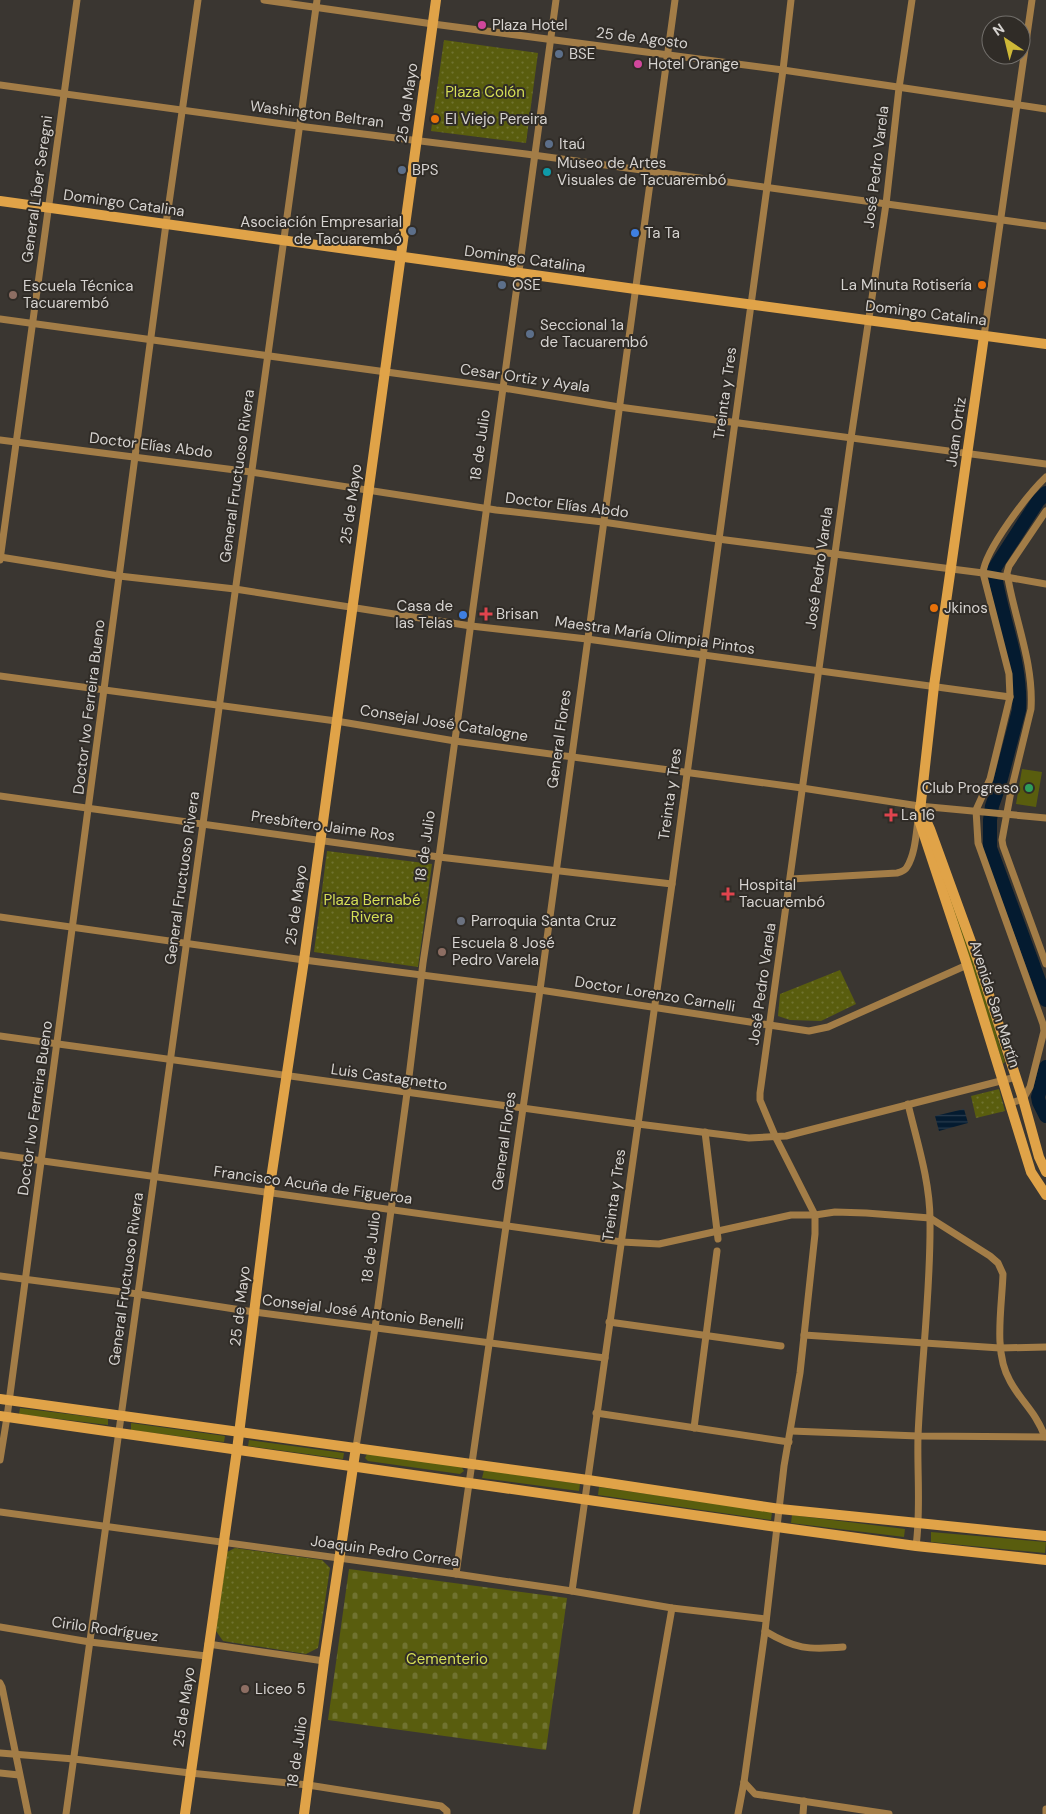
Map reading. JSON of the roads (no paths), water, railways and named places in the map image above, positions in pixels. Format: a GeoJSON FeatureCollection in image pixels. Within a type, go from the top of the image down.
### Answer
{"type":"FeatureCollection","features":[{"type":"Feature","properties":{"kind":"street","name":"General Líber Seregni"},"geometry":{"type":"LineString","coordinates":[[0,558],[50,208],[77,0]]}},
{"type":"Feature","properties":{"kind":"street","name":"Doctor Ivo Ferreira Bueno"},"geometry":{"type":"LineString","coordinates":[[0,1460],[5,1399],[26,1280],[166,224],[198,0]]}},
{"type":"Feature","properties":{"kind":"street","name":"25 de Agosto"},"geometry":{"type":"LineString","coordinates":[[264,0],[316,4],[433,24],[783,70],[1046,109]]}},
{"type":"Feature","properties":{"kind":"street","name":"25 de Mayo"},"geometry":{"type":"LineString","coordinates":[[185,1814],[206,1656],[237,1450],[269,1192],[304,960],[436,0]]}},
{"type":"Feature","properties":{"kind":"street","name":"18 de Julio"},"geometry":{"type":"LineString","coordinates":[[304,1814],[339,1558],[376,1328],[408,1093],[421,976],[504,388],[556,0]]}},
{"type":"Feature","properties":{"kind":"street","name":"General Flores"},"geometry":{"type":"LineString","coordinates":[[456,1574],[540,990],[675,0]]}},
{"type":"Feature","properties":{"kind":"street","name":"Treinta y Tres"},"geometry":{"type":"LineString","coordinates":[[572,1591],[752,304],[791,0]]}},
{"type":"Feature","properties":{"kind":"street","name":"José Pedro Varela"},"geometry":{"type":"LineString","coordinates":[[815,1215],[776,1138],[760,1100],[851,438],[886,204],[899,88],[912,0]]}},
{"type":"Feature","properties":{"kind":"street","name":"Juan Ortiz"},"geometry":{"type":"LineString","coordinates":[[791,879],[897,873],[907,868],[914,848],[934,686],[1032,0]]}},
{"type":"Feature","properties":{"kind":"street","name":"General Fructuoso Rivera"},"geometry":{"type":"LineString","coordinates":[[66,1814],[316,4]]}},
{"type":"Feature","properties":{"kind":"street","name":"Washington Beltran"},"geometry":{"type":"LineString","coordinates":[[0,85],[298,126],[535,155],[1046,226]]}},
{"type":"Feature","properties":{"kind":"street","name":"Domingo Catalina"},"geometry":{"type":"LineString","coordinates":[[0,201],[1046,344]]}},
{"type":"Feature","properties":{"kind":"street","name":"Cesar Ortiz y Ayala"},"geometry":{"type":"LineString","coordinates":[[0,319],[1046,464]]}},
{"type":"Feature","properties":{"kind":"street","name":"Doctor Elías Abdo"},"geometry":{"type":"LineString","coordinates":[[0,440],[251,472],[487,509],[603,522],[718,539],[835,553],[1046,584]]}},
{"type":"Feature","properties":{"kind":"street"},"geometry":{"type":"LineString","coordinates":[[1011,1103],[1023,1099],[1030,1087],[1044,1031],[980,851],[978,811],[990,779],[1010,696],[1009,674],[984,564],[1026,498],[1046,477]]}},
{"type":"Feature","properties":{"kind":"street"},"geometry":{"type":"LineString","coordinates":[[1046,511],[1009,566],[1004,578],[1029,667],[1032,709],[1006,813],[1002,846],[1046,962]]}},
{"type":"Feature","properties":{"kind":"street","name":"Maestra María Olimpia Pintos"},"geometry":{"type":"LineString","coordinates":[[0,558],[119,576],[352,606],[471,626],[587,639],[1010,696]]}},
{"type":"Feature","properties":{"kind":"street","name":"Consejal José Catalogne"},"geometry":{"type":"LineString","coordinates":[[0,676],[336,721],[455,741],[802,788],[919,806],[1046,818]]}},
{"type":"Feature","properties":{"kind":"street","name":"Presbítero Jaime Ros"},"geometry":{"type":"LineString","coordinates":[[0,796],[439,857],[672,884]]}},
{"type":"Feature","properties":{"kind":"street","name":"Avenida San Martín"},"geometry":{"type":"LineString","coordinates":[[919,806],[930,829],[975,952],[1023,1099],[1039,1156],[1046,1172]]}},
{"type":"Feature","properties":{"kind":"street","name":"Avenida San Martín"},"geometry":{"type":"LineString","coordinates":[[918,820],[967,965],[1032,1172],[1046,1195]]}},
{"type":"Feature","properties":{"kind":"street","name":"Doctor Lorenzo Carnelli"},"geometry":{"type":"LineString","coordinates":[[0,917],[421,976],[540,990],[809,1031],[819,1030],[967,965]]}},
{"type":"Feature","properties":{"kind":"street","name":"Luis Castagnetto"},"geometry":{"type":"LineString","coordinates":[[0,1036],[286,1077],[749,1138],[786,1136],[1016,1077]]}},
{"type":"Feature","properties":{"kind":"street"},"geometry":{"type":"LineString","coordinates":[[908,1104],[924,1167],[930,1218],[925,1343],[918,1436],[919,1524],[916,1546]]}},
{"type":"Feature","properties":{"kind":"street"},"geometry":{"type":"LineString","coordinates":[[704,1132],[718,1239]]}},
{"type":"Feature","properties":{"kind":"street","name":"Francisco Acuña de Figueroa"},"geometry":{"type":"LineString","coordinates":[[0,1155],[622,1242],[660,1244],[791,1215],[815,1215],[835,1212],[930,1218]]}},
{"type":"Feature","properties":{"kind":"street"},"geometry":{"type":"LineString","coordinates":[[738,1814],[765,1631],[784,1466],[791,1431],[804,1336],[815,1215]]}},
{"type":"Feature","properties":{"kind":"street"},"geometry":{"type":"LineString","coordinates":[[791,1431],[918,1436],[1045,1437],[1033,1412],[1009,1380],[1000,1348],[1003,1274],[998,1263],[930,1218]]}},
{"type":"Feature","properties":{"kind":"street"},"geometry":{"type":"LineString","coordinates":[[694,1428],[717,1251]]}},
{"type":"Feature","properties":{"kind":"street","name":"Consejal José Antonio Benelli"},"geometry":{"type":"LineString","coordinates":[[0,1276],[138,1294],[254,1312],[605,1358]]}},
{"type":"Feature","properties":{"kind":"street"},"geometry":{"type":"LineString","coordinates":[[609,1322],[781,1346]]}},
{"type":"Feature","properties":{"kind":"street"},"geometry":{"type":"LineString","coordinates":[[804,1336],[1000,1348],[1046,1347]]}},
{"type":"Feature","properties":{"kind":"street"},"geometry":{"type":"LineString","coordinates":[[5,1399],[356,1447],[780,1509],[1046,1536]]}},
{"type":"Feature","properties":{"kind":"street"},"geometry":{"type":"LineString","coordinates":[[596,1413],[789,1442]]}},
{"type":"Feature","properties":{"kind":"street"},"geometry":{"type":"LineString","coordinates":[[4,1417],[777,1527],[916,1546],[1046,1560]]}},
{"type":"Feature","properties":{"kind":"street","name":"Joaquin Pedro Correa"},"geometry":{"type":"LineString","coordinates":[[0,1512],[456,1574],[672,1608],[766,1619]]}},
{"type":"Feature","properties":{"kind":"street"},"geometry":{"type":"LineString","coordinates":[[636,1814],[672,1608]]}},
{"type":"Feature","properties":{"kind":"street","name":"Cirilo Rodríguez"},"geometry":{"type":"LineString","coordinates":[[0,1627],[90,1642],[206,1656]]}},
{"type":"Feature","properties":{"kind":"street"},"geometry":{"type":"LineString","coordinates":[[765,1631],[791,1645],[814,1649],[843,1647]]}},
{"type":"Feature","properties":{"kind":"street"},"geometry":{"type":"LineString","coordinates":[[208,1644],[324,1661]]}},
{"type":"Feature","properties":{"kind":"street"},"geometry":{"type":"LineString","coordinates":[[0,1683],[28,1814]]}},
{"type":"Feature","properties":{"kind":"street"},"geometry":{"type":"LineString","coordinates":[[0,1754],[74,1759],[190,1774],[308,1785],[441,1806],[448,1814]]}},
{"type":"Feature","properties":{"kind":"street"},"geometry":{"type":"LineString","coordinates":[[0,1774],[19,1775]]}},
{"type":"Feature","properties":{"kind":"street"},"geometry":{"type":"LineString","coordinates":[[744,1782],[755,1794],[889,1814]]}},
{"type":"Feature","properties":{"kind":"street"},"geometry":{"type":"LineString","coordinates":[[802,1814],[804,1801]]}},
{"type":"Feature","properties":{"kind":"street"},"geometry":{"type":"LineString","coordinates":[[1046,1809],[1046,1814]]}},
{"type":"Feature","properties":{"kind":"water"},"geometry":{"type":"Polygon","coordinates":[[[964,1109],[968,1123],[939,1131],[935,1116],[964,1109]]]}},
{"type":"Feature","properties":{"kind":"waterway"},"geometry":{"type":"LineString","coordinates":[[1046,493],[1038,501],[994,569],[1014,656],[1019,692],[1019,710],[992,806],[990,820],[990,848],[1046,1000]]}},
{"type":"Feature","properties":{"kind":"waterway"},"geometry":{"type":"LineString","coordinates":[[1046,1067],[1038,1097],[1046,1116]]}},
{"type":"Feature","properties":{"kind":"place","name":"Plaza Hotel"},"geometry":{"type":"Point","coordinates":[482,25]}},
{"type":"Feature","properties":{"kind":"place","name":"BSE"},"geometry":{"type":"Point","coordinates":[559,54]}},
{"type":"Feature","properties":{"kind":"place","name":"Hotel Orange"},"geometry":{"type":"Point","coordinates":[638,64]}},
{"type":"Feature","properties":{"kind":"place","name":"El Viejo Pereira"},"geometry":{"type":"Point","coordinates":[435,119]}},
{"type":"Feature","properties":{"kind":"place","name":"Itaú"},"geometry":{"type":"Point","coordinates":[549,144]}},
{"type":"Feature","properties":{"kind":"place","name":"BPS"},"geometry":{"type":"Point","coordinates":[402,170]}},
{"type":"Feature","properties":{"kind":"place","name":"Museo de Artes Visuales de Tacuarembó"},"geometry":{"type":"Point","coordinates":[547,172]}},
{"type":"Feature","properties":{"kind":"place","name":"Asociación Empresarial de Tacuarembó"},"geometry":{"type":"Point","coordinates":[412,231]}},
{"type":"Feature","properties":{"kind":"place","name":"Ta Ta"},"geometry":{"type":"Point","coordinates":[635,233]}},
{"type":"Feature","properties":{"kind":"place","name":"OSE"},"geometry":{"type":"Point","coordinates":[502,285]}},
{"type":"Feature","properties":{"kind":"place","name":"La Minuta Rotisería"},"geometry":{"type":"Point","coordinates":[982,285]}},
{"type":"Feature","properties":{"kind":"place","name":"Escuela Técnica Tacuarembó"},"geometry":{"type":"Point","coordinates":[13,295]}},
{"type":"Feature","properties":{"kind":"place","name":"Seccional 1a de Tacuarembó"},"geometry":{"type":"Point","coordinates":[530,334]}},
{"type":"Feature","properties":{"kind":"place","name":"Jkinos"},"geometry":{"type":"Point","coordinates":[934,608]}},
{"type":"Feature","properties":{"kind":"place","name":"Brisan"},"geometry":{"type":"Point","coordinates":[486,614]}},
{"type":"Feature","properties":{"kind":"place","name":"Casa de las Telas"},"geometry":{"type":"Point","coordinates":[463,615]}},
{"type":"Feature","properties":{"kind":"place","name":"Club Progreso"},"geometry":{"type":"Point","coordinates":[1029,788]}},
{"type":"Feature","properties":{"kind":"place","name":"La 16"},"geometry":{"type":"Point","coordinates":[891,815]}},
{"type":"Feature","properties":{"kind":"place","name":"Hospital Tacuarembó"},"geometry":{"type":"Point","coordinates":[728,894]}},
{"type":"Feature","properties":{"kind":"place","name":"Parroquia Santa Cruz"},"geometry":{"type":"Point","coordinates":[461,921]}},
{"type":"Feature","properties":{"kind":"place","name":"Escuela 8 José Pedro Varela"},"geometry":{"type":"Point","coordinates":[442,952]}},
{"type":"Feature","properties":{"kind":"place","name":"Liceo 5"},"geometry":{"type":"Point","coordinates":[245,1689]}},
{"type":"Feature","properties":{"kind":"park label","name":"Plaza Colón"},"geometry":{"type":"Point","coordinates":[485,92]}},
{"type":"Feature","properties":{"kind":"park label","name":"Plaza Bernabé Rivera"},"geometry":{"type":"Point","coordinates":[372,908]}},
{"type":"Feature","properties":{"kind":"park label","name":"Cementerio"},"geometry":{"type":"Point","coordinates":[447,1659]}}]}
